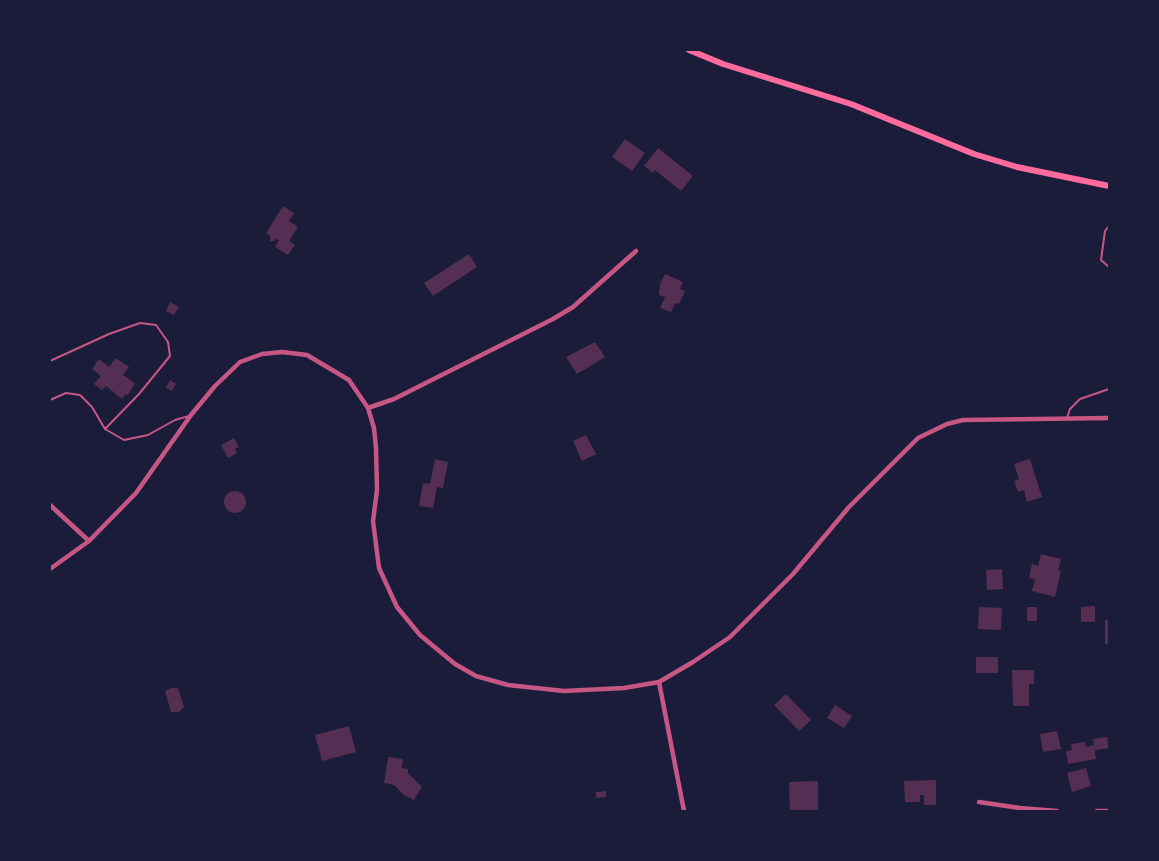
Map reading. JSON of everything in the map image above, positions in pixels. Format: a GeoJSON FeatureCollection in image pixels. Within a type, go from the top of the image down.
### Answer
{"type":"FeatureCollection","features":[{"type":"Feature","properties":{"kind":"main road"},"geometry":{"type":"LineString","coordinates":[[688,50],[722,64],[850,104],[974,154],[1017,167],[1109,186]]}},
{"type":"Feature","properties":{"kind":"street"},"geometry":{"type":"LineString","coordinates":[[368,408],[394,399],[553,320],[573,307],[636,251]]}},
{"type":"Feature","properties":{"kind":"street"},"geometry":{"type":"LineString","coordinates":[[50,570],[89,541],[136,493],[215,386],[240,362],[262,354],[282,352],[307,355],[328,365],[349,380],[368,408],[374,428],[376,448],[377,490],[373,521],[379,568],[397,607],[420,635],[455,664],[476,676],[508,685],[564,691],[624,688],[659,682],[730,637],[793,574],[849,507],[918,438],[948,424],[963,420],[1109,418]]}},
{"type":"Feature","properties":{"kind":"street"},"geometry":{"type":"LineString","coordinates":[[50,505],[89,541]]}},
{"type":"Feature","properties":{"kind":"street"},"geometry":{"type":"LineString","coordinates":[[659,682],[684,811]]}},
{"type":"Feature","properties":{"kind":"street"},"geometry":{"type":"LineString","coordinates":[[980,802],[1057,811]]}},
{"type":"Feature","properties":{"kind":"street"},"geometry":{"type":"LineString","coordinates":[[1097,811],[1109,811]]}},
{"type":"Feature","properties":{"kind":"lane"},"geometry":{"type":"LineString","coordinates":[[1109,226],[1104,238],[1101,260],[1109,267]]}},
{"type":"Feature","properties":{"kind":"lane"},"geometry":{"type":"LineString","coordinates":[[50,361],[108,334],[140,323],[156,325],[168,342],[170,356],[139,394],[105,429]]}},
{"type":"Feature","properties":{"kind":"lane"},"geometry":{"type":"LineString","coordinates":[[1067,418],[1070,409],[1080,399],[1109,389]]}},
{"type":"Feature","properties":{"kind":"lane"},"geometry":{"type":"LineString","coordinates":[[50,400],[66,393],[80,395],[92,407],[105,429],[124,440],[148,436],[175,420],[192,415]]}},
{"type":"Feature","properties":{"kind":"building"},"geometry":{"type":"Polygon","coordinates":[[[625,139],[645,153],[632,171],[612,157],[625,139]]]}},
{"type":"Feature","properties":{"kind":"building"},"geometry":{"type":"Polygon","coordinates":[[[658,148],[693,176],[681,191],[655,170],[653,173],[644,166],[658,148]]]}},
{"type":"Feature","properties":{"kind":"building"},"geometry":{"type":"Polygon","coordinates":[[[283,206],[294,213],[289,221],[298,227],[289,241],[295,245],[288,255],[275,247],[279,240],[270,241],[270,236],[266,233],[283,206]]]}},
{"type":"Feature","properties":{"kind":"building"},"geometry":{"type":"Polygon","coordinates":[[[469,254],[477,267],[433,296],[424,283],[469,254]]]}},
{"type":"Feature","properties":{"kind":"building"},"geometry":{"type":"Polygon","coordinates":[[[665,274],[683,282],[680,289],[685,291],[679,304],[675,303],[671,312],[660,308],[665,297],[659,295],[660,284],[665,274]]]}},
{"type":"Feature","properties":{"kind":"building"},"geometry":{"type":"Polygon","coordinates":[[[170,302],[179,307],[174,315],[166,311],[170,302]]]}},
{"type":"Feature","properties":{"kind":"building"},"geometry":{"type":"Polygon","coordinates":[[[595,342],[605,357],[577,374],[566,357],[595,342]]]}},
{"type":"Feature","properties":{"kind":"building"},"geometry":{"type":"Polygon","coordinates":[[[116,358],[129,367],[123,375],[135,383],[128,395],[126,394],[122,399],[106,386],[102,390],[94,384],[101,376],[92,369],[99,359],[109,367],[116,358]]]}},
{"type":"Feature","properties":{"kind":"building"},"geometry":{"type":"Polygon","coordinates":[[[170,380],[176,384],[172,391],[166,388],[170,380]]]}},
{"type":"Feature","properties":{"kind":"building"},"geometry":{"type":"Polygon","coordinates":[[[586,435],[596,454],[582,461],[573,441],[586,435]]]}},
{"type":"Feature","properties":{"kind":"building"},"geometry":{"type":"Polygon","coordinates":[[[234,438],[239,447],[235,449],[237,453],[228,458],[221,445],[234,438]]]}},
{"type":"Feature","properties":{"kind":"building"},"geometry":{"type":"Polygon","coordinates":[[[435,459],[448,462],[443,488],[437,487],[433,508],[419,506],[423,483],[430,484],[435,459]]]}},
{"type":"Feature","properties":{"kind":"building"},"geometry":{"type":"Polygon","coordinates":[[[1030,459],[1042,497],[1027,502],[1024,490],[1018,492],[1014,481],[1019,479],[1014,464],[1030,459]]]}},
{"type":"Feature","properties":{"kind":"building"},"geometry":{"type":"Polygon","coordinates":[[[235,491],[243,494],[246,502],[243,510],[235,513],[227,510],[224,502],[227,494],[235,491]]]}},
{"type":"Feature","properties":{"kind":"building"},"geometry":{"type":"Polygon","coordinates":[[[1041,554],[1061,559],[1058,570],[1061,571],[1055,597],[1032,591],[1035,579],[1029,578],[1032,564],[1038,566],[1041,554]]]}},
{"type":"Feature","properties":{"kind":"building"},"geometry":{"type":"Polygon","coordinates":[[[1002,569],[1003,589],[987,590],[986,570],[1002,569]]]}},
{"type":"Feature","properties":{"kind":"building"},"geometry":{"type":"Polygon","coordinates":[[[1095,606],[1095,622],[1081,622],[1081,607],[1095,606]]]}},
{"type":"Feature","properties":{"kind":"building"},"geometry":{"type":"Polygon","coordinates":[[[979,607],[1002,608],[1001,630],[978,629],[979,607]]]}},
{"type":"Feature","properties":{"kind":"building"},"geometry":{"type":"Polygon","coordinates":[[[1027,607],[1037,607],[1037,621],[1027,621],[1027,607]]]}},
{"type":"Feature","properties":{"kind":"building"},"geometry":{"type":"Polygon","coordinates":[[[1105,620],[1109,620],[1109,644],[1105,644],[1105,620]]]}},
{"type":"Feature","properties":{"kind":"building"},"geometry":{"type":"Polygon","coordinates":[[[976,657],[998,657],[998,673],[976,673],[976,657]]]}},
{"type":"Feature","properties":{"kind":"building"},"geometry":{"type":"Polygon","coordinates":[[[1012,670],[1034,670],[1034,684],[1029,684],[1029,706],[1013,706],[1012,670]]]}},
{"type":"Feature","properties":{"kind":"building"},"geometry":{"type":"Polygon","coordinates":[[[171,688],[178,688],[184,707],[179,712],[171,712],[165,691],[171,688]]]}},
{"type":"Feature","properties":{"kind":"building"},"geometry":{"type":"Polygon","coordinates":[[[786,694],[811,720],[799,731],[774,705],[786,694]]]}},
{"type":"Feature","properties":{"kind":"building"},"geometry":{"type":"Polygon","coordinates":[[[835,705],[852,716],[844,728],[827,718],[835,705]]]}},
{"type":"Feature","properties":{"kind":"building"},"geometry":{"type":"Polygon","coordinates":[[[349,726],[356,752],[322,761],[315,735],[349,726]]]}},
{"type":"Feature","properties":{"kind":"building"},"geometry":{"type":"Polygon","coordinates":[[[1057,731],[1061,749],[1043,752],[1040,734],[1057,731]]]}},
{"type":"Feature","properties":{"kind":"building"},"geometry":{"type":"Polygon","coordinates":[[[1107,737],[1109,748],[1095,750],[1093,739],[1107,737]]]}},
{"type":"Feature","properties":{"kind":"building"},"geometry":{"type":"Polygon","coordinates":[[[1085,742],[1086,747],[1094,745],[1096,759],[1068,764],[1066,751],[1072,750],[1071,744],[1085,742]]]}},
{"type":"Feature","properties":{"kind":"building"},"geometry":{"type":"Polygon","coordinates":[[[388,757],[403,759],[402,768],[408,769],[408,773],[422,787],[414,800],[405,796],[394,785],[384,783],[388,757]]]}},
{"type":"Feature","properties":{"kind":"building"},"geometry":{"type":"Polygon","coordinates":[[[1086,768],[1091,786],[1072,792],[1067,773],[1086,768]]]}},
{"type":"Feature","properties":{"kind":"building"},"geometry":{"type":"Polygon","coordinates":[[[936,780],[936,805],[924,805],[924,795],[920,795],[920,802],[905,802],[904,781],[936,780]]]}},
{"type":"Feature","properties":{"kind":"building"},"geometry":{"type":"Polygon","coordinates":[[[818,781],[818,811],[790,811],[789,782],[818,781]]]}},
{"type":"Feature","properties":{"kind":"building"},"geometry":{"type":"Polygon","coordinates":[[[606,791],[606,797],[596,798],[596,792],[606,791]]]}}]}
